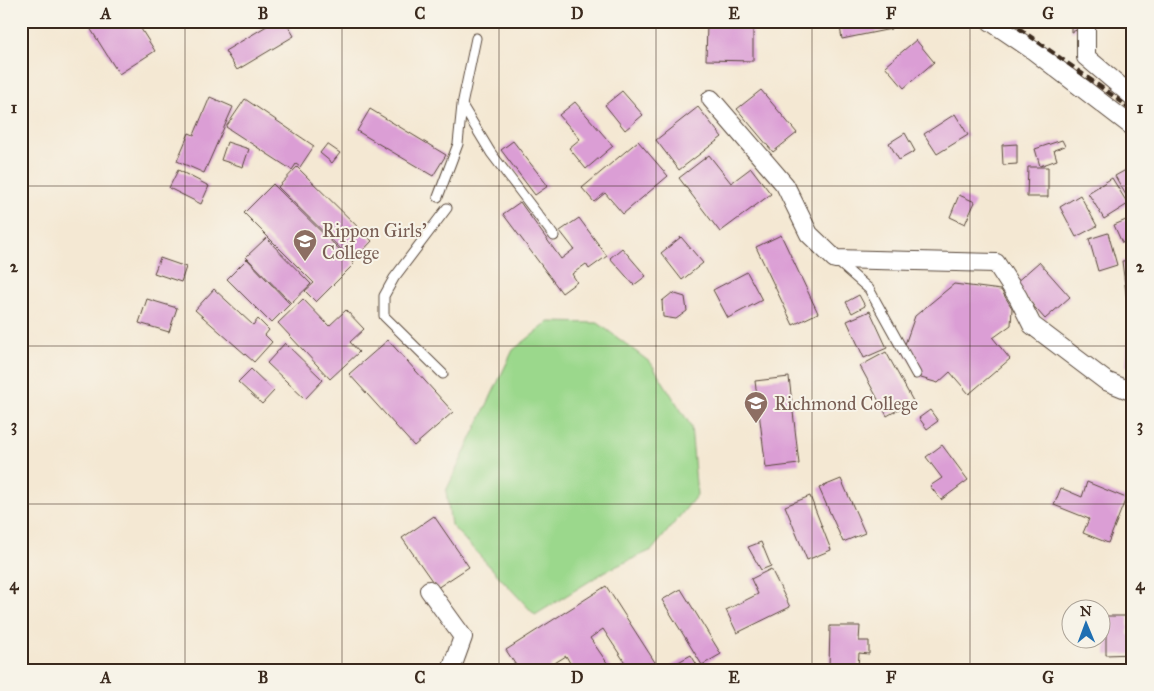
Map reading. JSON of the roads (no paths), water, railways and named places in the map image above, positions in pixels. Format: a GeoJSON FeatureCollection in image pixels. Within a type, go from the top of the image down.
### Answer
{"type":"FeatureCollection","features":[{"type":"Feature","properties":{"kind":"street"},"geometry":{"type":"LineString","coordinates":[[990,21],[1034,51],[1133,127]]}},
{"type":"Feature","properties":{"kind":"street"},"geometry":{"type":"LineString","coordinates":[[1086,21],[1086,56],[1133,97]]}},
{"type":"Feature","properties":{"kind":"street"},"geometry":{"type":"LineString","coordinates":[[711,99],[785,185],[809,234],[835,259],[996,263],[1018,297],[1032,325],[1106,381],[1133,392]]}},
{"type":"Feature","properties":{"kind":"street"},"geometry":{"type":"LineString","coordinates":[[430,590],[463,637],[451,670]]}},
{"type":"Feature","properties":{"kind":"lane"},"geometry":{"type":"LineString","coordinates":[[438,197],[458,144],[462,105],[476,38]]}},
{"type":"Feature","properties":{"kind":"lane"},"geometry":{"type":"LineString","coordinates":[[462,105],[491,152],[554,236]]}},
{"type":"Feature","properties":{"kind":"lane"},"geometry":{"type":"LineString","coordinates":[[443,374],[384,316],[384,296],[394,278],[447,208]]}},
{"type":"Feature","properties":{"kind":"lane"},"geometry":{"type":"LineString","coordinates":[[835,259],[869,289],[916,374]]}},
{"type":"Feature","properties":{"kind":"railway"},"geometry":{"type":"LineString","coordinates":[[1009,21],[1123,103],[1133,113]]}},
{"type":"Feature","properties":{"kind":"place","name":"Rippon Girls' College"},"geometry":{"type":"Point","coordinates":[305,262]}},
{"type":"Feature","properties":{"kind":"place","name":"Richmond College"},"geometry":{"type":"Point","coordinates":[756,424]}}]}
